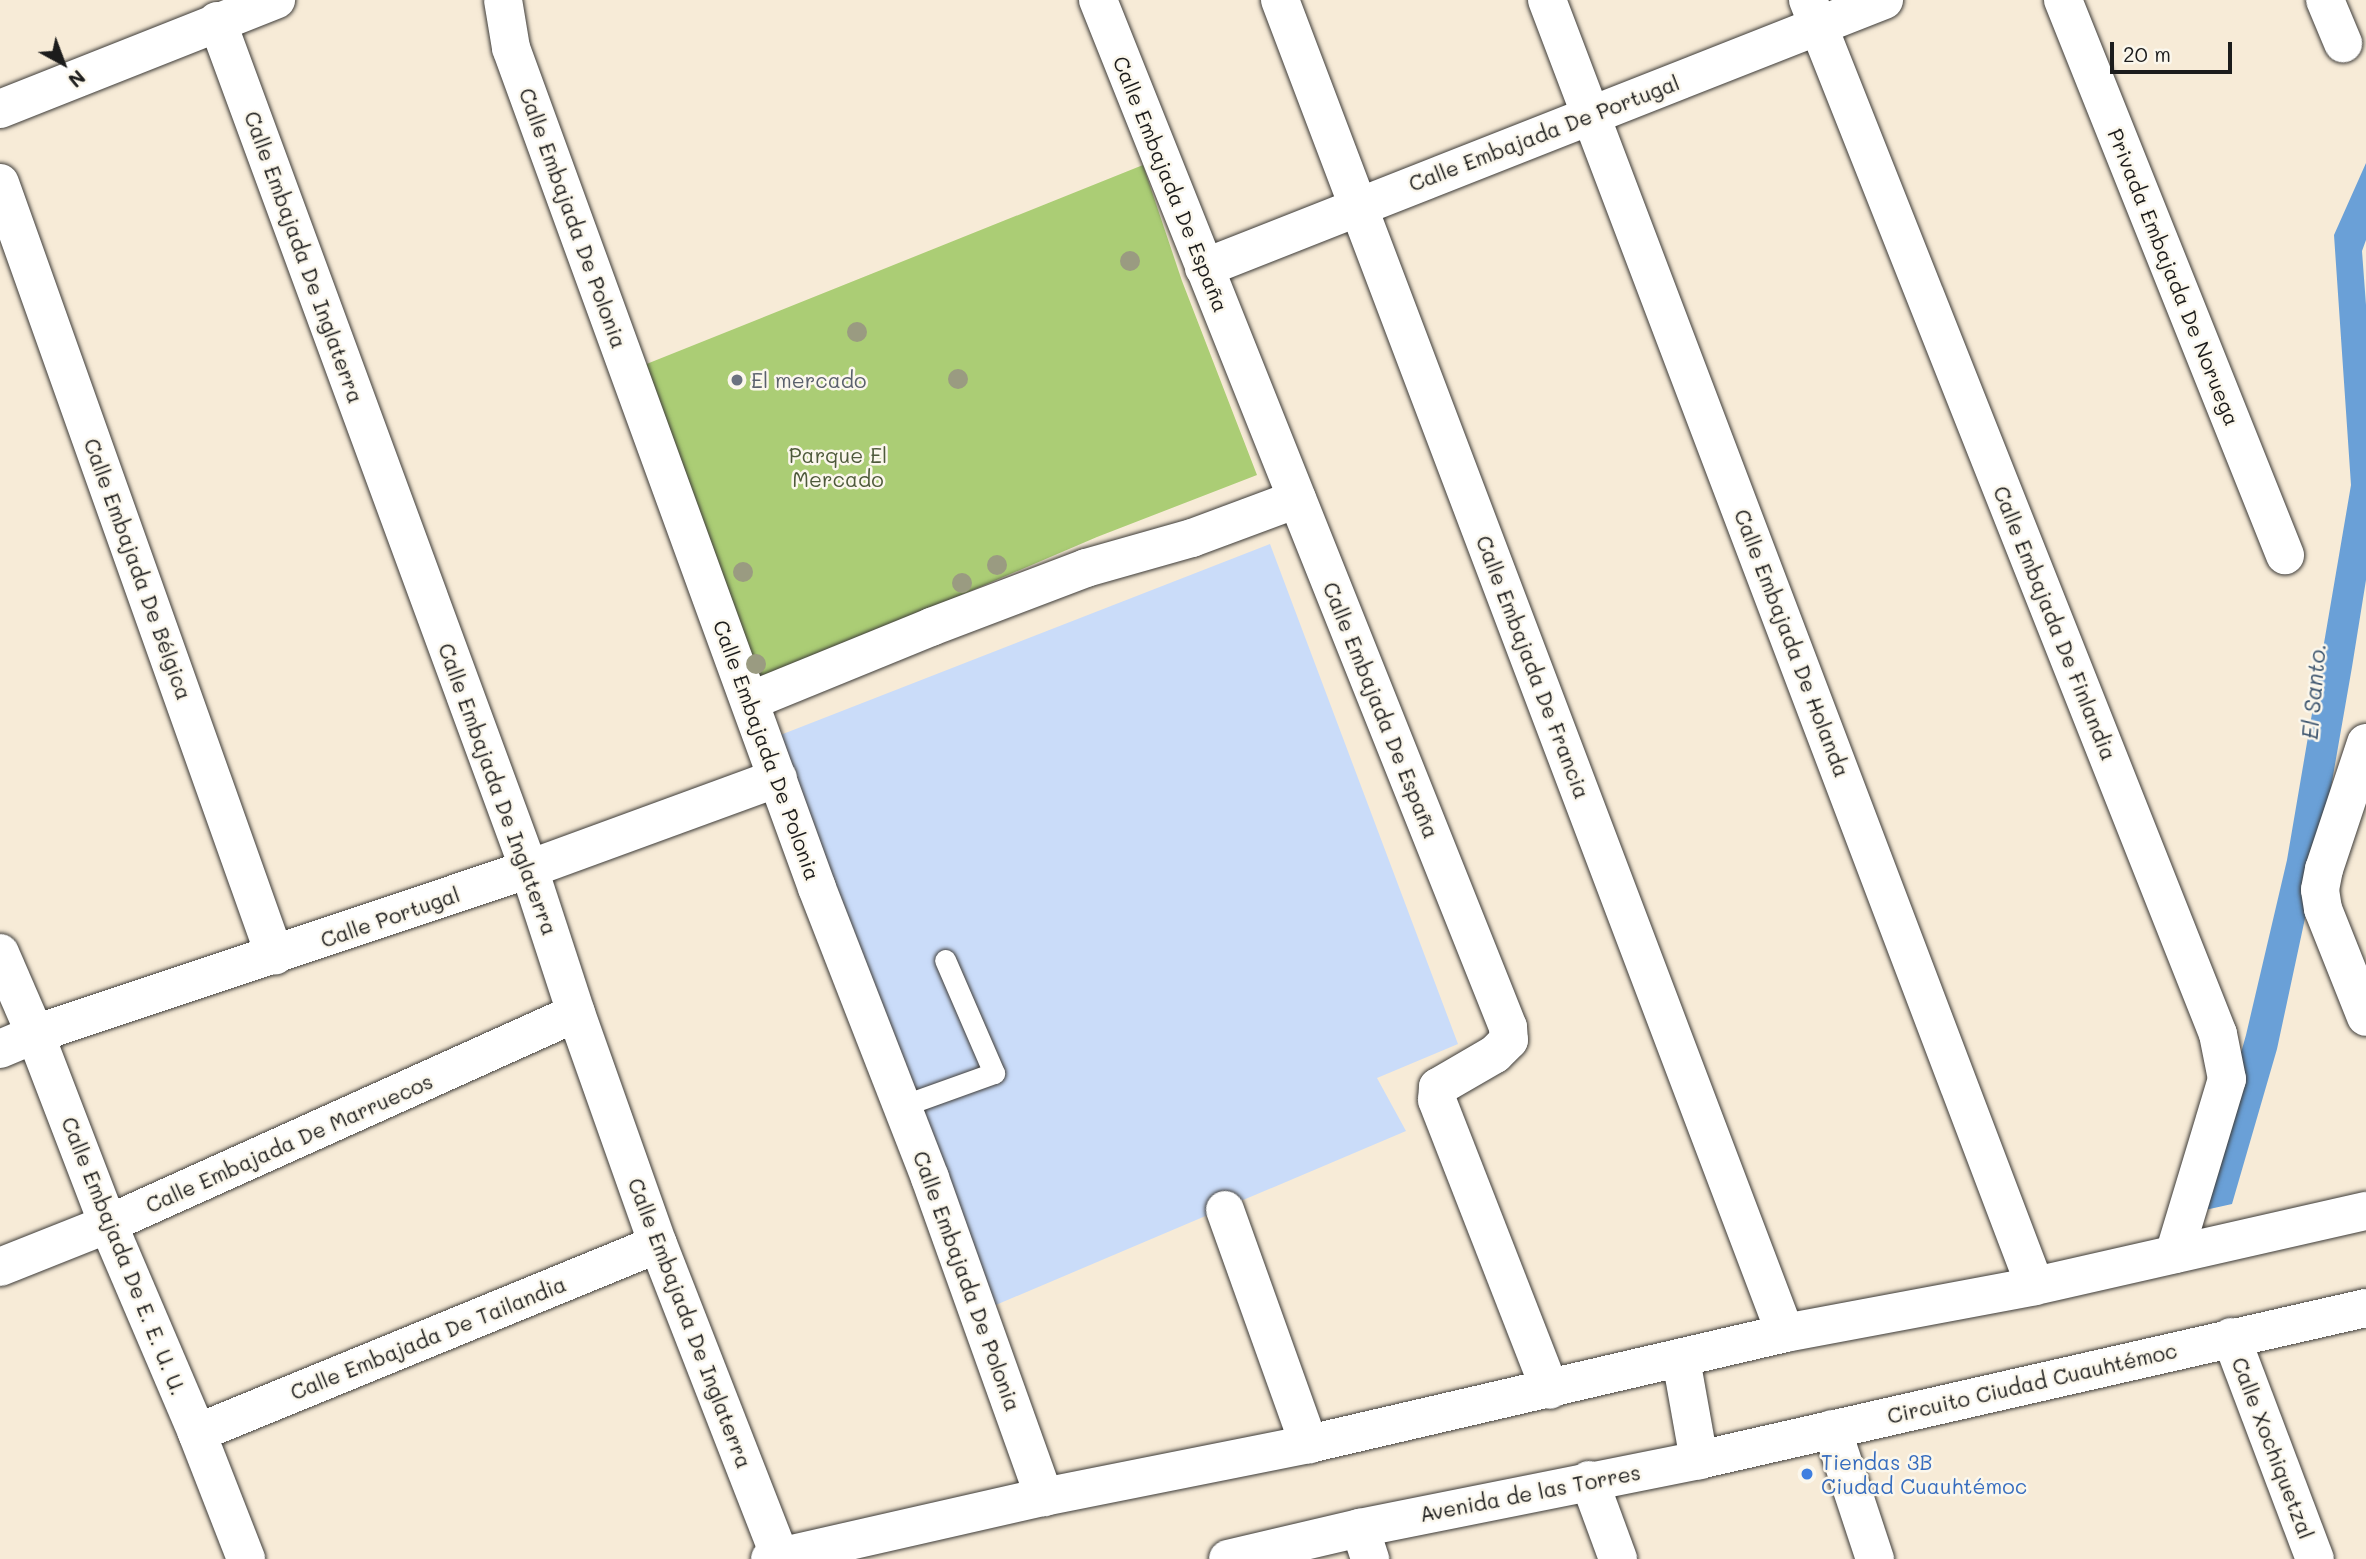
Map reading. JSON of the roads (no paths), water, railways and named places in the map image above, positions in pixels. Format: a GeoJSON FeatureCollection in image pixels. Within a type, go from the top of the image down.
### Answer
{"type":"FeatureCollection","features":[{"type":"Feature","properties":{"kind":"street"},"geometry":{"type":"LineString","coordinates":[[0,109],[217,21],[276,0]]}},
{"type":"Feature","properties":{"kind":"street","name":"Calle Embajada De Polonia"},"geometry":{"type":"LineString","coordinates":[[503,0],[511,48],[817,888],[902,1106],[1044,1497]]}},
{"type":"Feature","properties":{"kind":"street","name":"Calle Embajada De España"},"geometry":{"type":"LineString","coordinates":[[1098,0],[1508,1027],[1509,1040],[1495,1054],[1438,1087],[1437,1100],[1550,1390]]}},
{"type":"Feature","properties":{"kind":"street","name":"Calle Embajada De Francia"},"geometry":{"type":"LineString","coordinates":[[1280,0],[1784,1333]]}},
{"type":"Feature","properties":{"kind":"street","name":"Calle Embajada De Holanda"},"geometry":{"type":"LineString","coordinates":[[1548,0],[2035,1286]]}},
{"type":"Feature","properties":{"kind":"street","name":"Calle Embajada De Portugal"},"geometry":{"type":"LineString","coordinates":[[1204,268],[1358,205],[1593,115],[1813,12],[1884,0]]}},
{"type":"Feature","properties":{"kind":"street","name":"Privada Embajada De Noruega"},"geometry":{"type":"LineString","coordinates":[[2063,0],[2285,555]]}},
{"type":"Feature","properties":{"kind":"street"},"geometry":{"type":"LineString","coordinates":[[2325,0],[2343,43]]}},
{"type":"Feature","properties":{"kind":"street","name":"Calle Embajada De Finlandia"},"geometry":{"type":"LineString","coordinates":[[1813,12],[2218,1034],[2227,1079],[2174,1254]]}},
{"type":"Feature","properties":{"kind":"street","name":"Calle Embajada De Inglaterra"},"geometry":{"type":"LineString","coordinates":[[217,21],[529,869],[576,1013],[658,1244],[775,1558]]}},
{"type":"Feature","properties":{"kind":"street","name":"Calle Embajada De Bélgica"},"geometry":{"type":"LineString","coordinates":[[0,183],[275,956]]}},
{"type":"Feature","properties":{"kind":"street"},"geometry":{"type":"LineString","coordinates":[[750,701],[931,627],[1076,572],[1192,538],[1297,499]]}},
{"type":"Feature","properties":{"kind":"street"},"geometry":{"type":"LineString","coordinates":[[2366,743],[2324,869],[2320,890],[2323,909],[2366,1017]]}},
{"type":"Feature","properties":{"kind":"street","name":"Calle Portugal"},"geometry":{"type":"LineString","coordinates":[[0,1049],[35,1034],[529,869],[778,778]]}},
{"type":"Feature","properties":{"kind":"street","name":"Calle Embajada De E. E. U. U."},"geometry":{"type":"LineString","coordinates":[[0,953],[246,1559]]}},
{"type":"Feature","properties":{"kind":"street","name":"Calle Embajada De Marruecos"},"geometry":{"type":"LineString","coordinates":[[0,1267],[108,1224],[576,1013]]}},
{"type":"Feature","properties":{"kind":"street"},"geometry":{"type":"LineString","coordinates":[[1225,1210],[1309,1444]]}},
{"type":"Feature","properties":{"kind":"street"},"geometry":{"type":"LineString","coordinates":[[775,1558],[1044,1497],[1309,1444],[1550,1390],[1784,1333],[2035,1286],[2366,1211]]}},
{"type":"Feature","properties":{"kind":"street","name":"Calle Embajada De Tailandia"},"geometry":{"type":"LineString","coordinates":[[197,1433],[658,1244]]}},
{"type":"Feature","properties":{"kind":"street","name":"Circuito Ciudad Cuauhtémoc"},"geometry":{"type":"LineString","coordinates":[[1832,1429],[2366,1308]]}},
{"type":"Feature","properties":{"kind":"street","name":"Calle Xochiquetzal"},"geometry":{"type":"LineString","coordinates":[[2231,1337],[2315,1559]]}},
{"type":"Feature","properties":{"kind":"street"},"geometry":{"type":"LineString","coordinates":[[1681,1359],[1699,1460]]}},
{"type":"Feature","properties":{"kind":"street"},"geometry":{"type":"LineString","coordinates":[[1832,1429],[1875,1559]]}},
{"type":"Feature","properties":{"kind":"street","name":"Avenida de las Torres"},"geometry":{"type":"LineString","coordinates":[[1228,1559],[1365,1544],[1589,1480],[1699,1460],[1832,1429]]}},
{"type":"Feature","properties":{"kind":"street"},"geometry":{"type":"LineString","coordinates":[[1589,1480],[1618,1559]]}},
{"type":"Feature","properties":{"kind":"lane"},"geometry":{"type":"LineString","coordinates":[[902,1106],[994,1073],[945,960]]}},
{"type":"Feature","properties":{"kind":"water"},"geometry":{"type":"Polygon","coordinates":[[[2366,163],[2366,240],[2362,251],[2366,305],[2366,580],[2352,667],[2322,839],[2277,1049],[2232,1204],[2196,1212],[2246,1035],[2287,860],[2351,485],[2334,235],[2366,163]]]}},
{"type":"Feature","properties":{"kind":"place","name":"El mercado"},"geometry":{"type":"Point","coordinates":[737,380]}},
{"type":"Feature","properties":{"kind":"place","name":"Tiendas 3B Ciudad Cuauhtémoc"},"geometry":{"type":"Point","coordinates":[1807,1474]}},
{"type":"Feature","properties":{"kind":"park label","name":"Parque El Mercado"},"geometry":{"type":"Point","coordinates":[838,467]}},
{"type":"Feature","properties":{"kind":"water label","name":"El Santo."},"geometry":{"type":"Point","coordinates":[2313,691]}}]}
